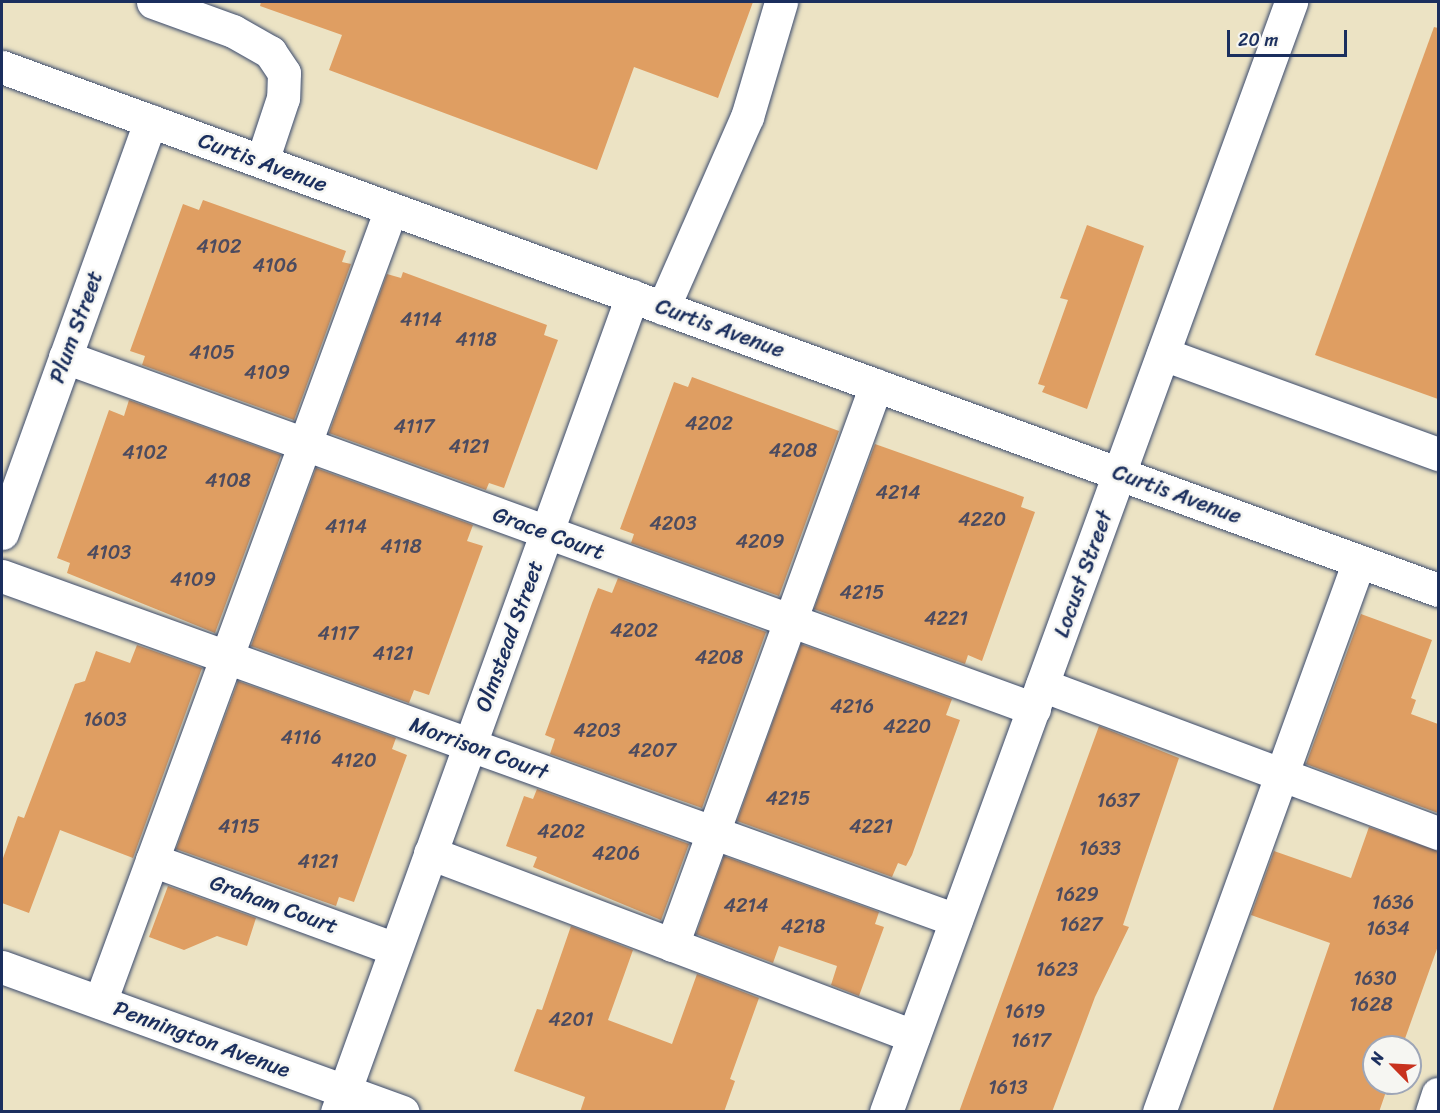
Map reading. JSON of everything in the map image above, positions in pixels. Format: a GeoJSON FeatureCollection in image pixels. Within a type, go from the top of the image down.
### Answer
{"type":"FeatureCollection","features":[{"type":"Feature","properties":{"kind":"street"},"geometry":{"type":"LineString","coordinates":[[153,2],[232,31],[270,52],[284,72],[283,98],[262,162]]}},
{"type":"Feature","properties":{"kind":"street"},"geometry":{"type":"LineString","coordinates":[[663,308],[747,117],[781,2]]}},
{"type":"Feature","properties":{"kind":"street","name":"Locust Street"},"geometry":{"type":"LineString","coordinates":[[886,1112],[1291,2]]}},
{"type":"Feature","properties":{"kind":"street","name":"Curtis Avenue"},"geometry":{"type":"LineString","coordinates":[[2,67],[1438,590]]}},
{"type":"Feature","properties":{"kind":"street","name":"Plum Street"},"geometry":{"type":"LineString","coordinates":[[2,533],[150,121]]}},
{"type":"Feature","properties":{"kind":"street"},"geometry":{"type":"LineString","coordinates":[[100,1002],[391,209]]}},
{"type":"Feature","properties":{"kind":"street","name":"Olmstead Street"},"geometry":{"type":"LineString","coordinates":[[340,1101],[632,296]]}},
{"type":"Feature","properties":{"kind":"street"},"geometry":{"type":"LineString","coordinates":[[1163,354],[1438,454]]}},
{"type":"Feature","properties":{"kind":"street","name":"Grace Court"},"geometry":{"type":"LineString","coordinates":[[64,357],[790,620],[1281,775],[1438,833]]}},
{"type":"Feature","properties":{"kind":"street"},"geometry":{"type":"LineString","coordinates":[[672,945],[876,385]]}},
{"type":"Feature","properties":{"kind":"street"},"geometry":{"type":"LineString","coordinates":[[1159,1112],[1359,561]]}},
{"type":"Feature","properties":{"kind":"street","name":"Morrison Court"},"geometry":{"type":"LineString","coordinates":[[2,576],[956,920]]}},
{"type":"Feature","properties":{"kind":"street"},"geometry":{"type":"LineString","coordinates":[[430,853],[913,1036]]}},
{"type":"Feature","properties":{"kind":"street","name":"Graham Court"},"geometry":{"type":"LineString","coordinates":[[152,860],[395,949]]}},
{"type":"Feature","properties":{"kind":"street","name":"Pennington Avenue"},"geometry":{"type":"LineString","coordinates":[[2,966],[100,1002],[340,1101],[403,1112]]}},
{"type":"Feature","properties":{"kind":"street"},"geometry":{"type":"LineString","coordinates":[[1432,1112],[1438,1094]]}},
{"type":"Feature","properties":{"kind":"building"},"geometry":{"type":"Polygon","coordinates":[[[261,2],[753,2],[718,98],[634,67],[597,170],[329,70],[342,35],[260,6],[261,2]]]}},
{"type":"Feature","properties":{"kind":"building"},"geometry":{"type":"Polygon","coordinates":[[[1434,27],[1438,28],[1438,399],[1315,355],[1434,27]]]}},
{"type":"Feature","properties":{"kind":"building"},"geometry":{"type":"Polygon","coordinates":[[[203,200],[346,251],[342,262],[351,264],[294,420],[142,365],[145,356],[130,351],[183,204],[199,210],[203,200]]]}},
{"type":"Feature","properties":{"kind":"building"},"geometry":{"type":"Polygon","coordinates":[[[1087,225],[1144,246],[1087,409],[1042,392],[1045,386],[1038,384],[1068,300],[1060,298],[1087,225]]]}},
{"type":"Feature","properties":{"kind":"building"},"geometry":{"type":"Polygon","coordinates":[[[403,272],[547,325],[544,335],[558,340],[504,488],[489,483],[486,490],[329,433],[387,274],[401,278],[403,272]]]}},
{"type":"Feature","properties":{"kind":"building"},"geometry":{"type":"Polygon","coordinates":[[[692,377],[839,431],[779,596],[631,543],[634,534],[620,529],[674,382],[688,387],[692,377]]]}},
{"type":"Feature","properties":{"kind":"building"},"geometry":{"type":"Polygon","coordinates":[[[129,400],[281,455],[215,633],[67,573],[70,563],[57,558],[109,410],[124,416],[129,400]]]}},
{"type":"Feature","properties":{"kind":"building"},"geometry":{"type":"Polygon","coordinates":[[[875,444],[1024,497],[1021,507],[1035,512],[982,661],[968,655],[965,664],[814,609],[875,444]]]}},
{"type":"Feature","properties":{"kind":"building"},"geometry":{"type":"Polygon","coordinates":[[[316,468],[473,525],[467,541],[483,546],[429,695],[414,690],[409,703],[251,646],[316,468]]]}},
{"type":"Feature","properties":{"kind":"building"},"geometry":{"type":"Polygon","coordinates":[[[618,578],[766,632],[702,808],[550,754],[555,739],[545,735],[592,603],[598,588],[612,593],[618,578]]]}},
{"type":"Feature","properties":{"kind":"building"},"geometry":{"type":"Polygon","coordinates":[[[1361,614],[1432,640],[1411,698],[1416,700],[1411,714],[1438,724],[1438,813],[1306,764],[1361,614]]]}},
{"type":"Feature","properties":{"kind":"building"},"geometry":{"type":"Polygon","coordinates":[[[801,644],[952,699],[946,715],[960,720],[912,855],[906,866],[898,863],[892,877],[737,821],[801,644]]]}},
{"type":"Feature","properties":{"kind":"building"},"geometry":{"type":"Polygon","coordinates":[[[137,645],[202,668],[133,858],[60,830],[29,913],[2,903],[2,861],[18,816],[24,818],[75,684],[85,681],[96,651],[130,663],[137,645]]]}},
{"type":"Feature","properties":{"kind":"building"},"geometry":{"type":"Polygon","coordinates":[[[238,681],[396,738],[392,749],[407,755],[354,902],[339,897],[336,906],[176,849],[238,681]]]}},
{"type":"Feature","properties":{"kind":"building"},"geometry":{"type":"Polygon","coordinates":[[[1099,726],[1179,758],[1123,925],[1129,927],[1095,997],[1052,1112],[959,1112],[1099,726]]]}},
{"type":"Feature","properties":{"kind":"building"},"geometry":{"type":"Polygon","coordinates":[[[537,789],[689,844],[661,920],[533,867],[537,857],[506,846],[524,796],[533,799],[537,789]]]}},
{"type":"Feature","properties":{"kind":"building"},"geometry":{"type":"Polygon","coordinates":[[[1369,827],[1438,851],[1438,946],[1406,1035],[1362,1035],[1362,1095],[1385,1095],[1379,1112],[1272,1112],[1330,943],[1251,915],[1274,851],[1351,878],[1369,827]]]}},
{"type":"Feature","properties":{"kind":"building"},"geometry":{"type":"Polygon","coordinates":[[[724,856],[879,912],[875,924],[884,927],[859,996],[831,985],[837,966],[779,946],[773,963],[696,934],[724,856]]]}},
{"type":"Feature","properties":{"kind":"building"},"geometry":{"type":"Polygon","coordinates":[[[168,886],[256,918],[247,946],[217,936],[184,950],[149,937],[168,886]]]}},
{"type":"Feature","properties":{"kind":"building"},"geometry":{"type":"Polygon","coordinates":[[[571,926],[633,950],[608,1020],[672,1044],[697,974],[759,998],[730,1079],[735,1081],[724,1112],[580,1112],[585,1097],[514,1071],[537,1009],[542,1010],[571,926]]]}}]}
